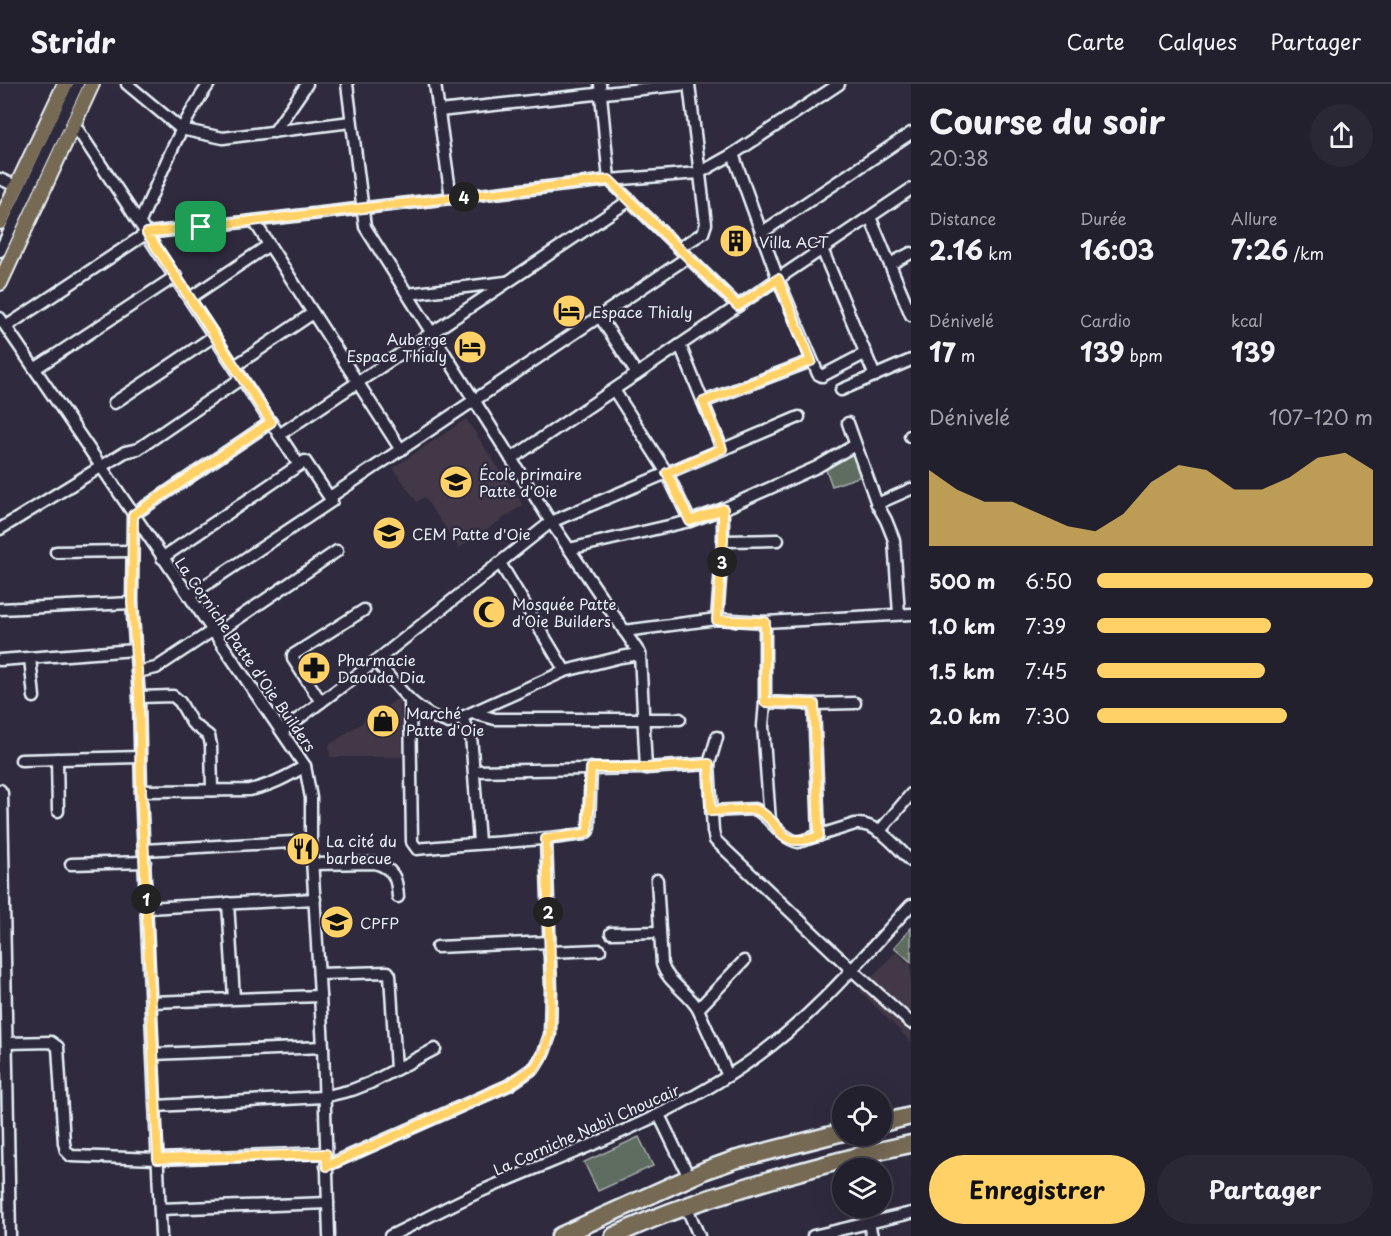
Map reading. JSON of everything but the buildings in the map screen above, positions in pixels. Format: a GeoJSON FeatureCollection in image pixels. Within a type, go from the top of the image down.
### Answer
{"type":"FeatureCollection","features":[{"type":"Feature","properties":{"kind":"highway"},"geometry":{"type":"LineString","coordinates":[[892,1121],[911,1116]]}},
{"type":"Feature","properties":{"kind":"highway"},"geometry":{"type":"LineString","coordinates":[[560,1236],[689,1177],[734,1160],[832,1135]]}},
{"type":"Feature","properties":{"kind":"highway"},"geometry":{"type":"LineString","coordinates":[[614,1236],[686,1206],[804,1170],[911,1144]]}},
{"type":"Feature","properties":{"kind":"main road"},"geometry":{"type":"LineString","coordinates":[[0,222],[65,84]]}},
{"type":"Feature","properties":{"kind":"main road"},"geometry":{"type":"LineString","coordinates":[[0,283],[92,84]]}},
{"type":"Feature","properties":{"kind":"street"},"geometry":{"type":"LineString","coordinates":[[0,251],[78,84]]}},
{"type":"Feature","properties":{"kind":"street"},"geometry":{"type":"LineString","coordinates":[[128,84],[182,129],[223,138],[351,122]]}},
{"type":"Feature","properties":{"kind":"street"},"geometry":{"type":"LineString","coordinates":[[140,222],[182,129],[208,84]]}},
{"type":"Feature","properties":{"kind":"street"},"geometry":{"type":"LineString","coordinates":[[274,132],[308,84]]}},
{"type":"Feature","properties":{"kind":"street"},"geometry":{"type":"LineString","coordinates":[[347,84],[365,227],[551,522],[640,654],[646,768]]}},
{"type":"Feature","properties":{"kind":"street"},"geometry":{"type":"LineString","coordinates":[[435,84],[451,198]]}},
{"type":"Feature","properties":{"kind":"street"},"geometry":{"type":"LineString","coordinates":[[439,111],[600,89],[688,84],[706,229],[679,248]]}},
{"type":"Feature","properties":{"kind":"street"},"geometry":{"type":"LineString","coordinates":[[3,322],[147,233],[609,180],[699,173],[733,154],[839,84]]}},
{"type":"Feature","properties":{"kind":"street"},"geometry":{"type":"LineString","coordinates":[[600,89],[609,180],[738,306]]}},
{"type":"Feature","properties":{"kind":"street"},"geometry":{"type":"LineString","coordinates":[[74,124],[299,465]]}},
{"type":"Feature","properties":{"kind":"street"},"geometry":{"type":"LineString","coordinates":[[761,233],[911,134]]}},
{"type":"Feature","properties":{"kind":"street"},"geometry":{"type":"LineString","coordinates":[[733,154],[778,279],[818,374],[822,376],[866,353]]}},
{"type":"Feature","properties":{"kind":"street"},"geometry":{"type":"LineString","coordinates":[[0,179],[18,186]]}},
{"type":"Feature","properties":{"kind":"street"},"geometry":{"type":"LineString","coordinates":[[512,459],[911,189]]}},
{"type":"Feature","properties":{"kind":"street"},"geometry":{"type":"LineString","coordinates":[[279,435],[630,200]]}},
{"type":"Feature","properties":{"kind":"street"},"geometry":{"type":"LineString","coordinates":[[870,217],[911,315]]}},
{"type":"Feature","properties":{"kind":"street"},"geometry":{"type":"LineString","coordinates":[[254,221],[401,450]]}},
{"type":"Feature","properties":{"kind":"street"},"geometry":{"type":"LineString","coordinates":[[190,298],[269,245]]}},
{"type":"Feature","properties":{"kind":"street"},"geometry":{"type":"LineString","coordinates":[[822,249],[875,376]]}},
{"type":"Feature","properties":{"kind":"street"},"geometry":{"type":"LineString","coordinates":[[890,264],[911,253]]}},
{"type":"Feature","properties":{"kind":"street"},"geometry":{"type":"LineString","coordinates":[[330,498],[688,257]]}},
{"type":"Feature","properties":{"kind":"street"},"geometry":{"type":"LineString","coordinates":[[36,368],[176,276]]}},
{"type":"Feature","properties":{"kind":"street"},"geometry":{"type":"LineString","coordinates":[[408,294],[508,281]]}},
{"type":"Feature","properties":{"kind":"street"},"geometry":{"type":"LineString","coordinates":[[234,366],[313,313]]}},
{"type":"Feature","properties":{"kind":"street"},"geometry":{"type":"LineString","coordinates":[[600,316],[637,374]]}},
{"type":"Feature","properties":{"kind":"street","name":"La Corniche Patte d'Oie Builders"},"geometry":{"type":"LineString","coordinates":[[3,322],[305,766],[311,798],[329,1236]]}},
{"type":"Feature","properties":{"kind":"street"},"geometry":{"type":"LineString","coordinates":[[114,403],[214,336]]}},
{"type":"Feature","properties":{"kind":"street"},"geometry":{"type":"LineString","coordinates":[[680,345],[722,449]]}},
{"type":"Feature","properties":{"kind":"street"},"geometry":{"type":"LineString","coordinates":[[841,390],[911,360]]}},
{"type":"Feature","properties":{"kind":"street"},"geometry":{"type":"LineString","coordinates":[[703,402],[811,361]]}},
{"type":"Feature","properties":{"kind":"street"},"geometry":{"type":"LineString","coordinates":[[0,529],[125,452],[138,449],[242,378]]}},
{"type":"Feature","properties":{"kind":"street"},"geometry":{"type":"LineString","coordinates":[[614,390],[667,473],[690,521]]}},
{"type":"Feature","properties":{"kind":"street"},"geometry":{"type":"LineString","coordinates":[[282,731],[376,661],[551,522],[799,417]]}},
{"type":"Feature","properties":{"kind":"street"},"geometry":{"type":"LineString","coordinates":[[161,1236],[141,791],[139,697],[132,603],[133,515],[271,422]]}},
{"type":"Feature","properties":{"kind":"street"},"geometry":{"type":"LineString","coordinates":[[624,631],[717,620],[765,622],[905,614],[894,540],[877,504],[848,423]]}},
{"type":"Feature","properties":{"kind":"street"},"geometry":{"type":"LineString","coordinates":[[569,549],[690,521],[723,509],[817,467],[855,445]]}},
{"type":"Feature","properties":{"kind":"street"},"geometry":{"type":"LineString","coordinates":[[162,558],[305,461],[332,501],[189,596]]}},
{"type":"Feature","properties":{"kind":"street"},"geometry":{"type":"LineString","coordinates":[[877,504],[911,489]]}},
{"type":"Feature","properties":{"kind":"street"},"geometry":{"type":"LineString","coordinates":[[717,620],[723,509]]}},
{"type":"Feature","properties":{"kind":"street"},"geometry":{"type":"LineString","coordinates":[[723,541],[778,540]]}},
{"type":"Feature","properties":{"kind":"street"},"geometry":{"type":"LineString","coordinates":[[56,552],[131,551]]}},
{"type":"Feature","properties":{"kind":"street"},"geometry":{"type":"LineString","coordinates":[[137,672],[156,668],[214,633],[337,551]]}},
{"type":"Feature","properties":{"kind":"street"},"geometry":{"type":"LineString","coordinates":[[500,563],[565,671]]}},
{"type":"Feature","properties":{"kind":"street"},"geometry":{"type":"LineString","coordinates":[[0,609],[132,603]]}},
{"type":"Feature","properties":{"kind":"street"},"geometry":{"type":"LineString","coordinates":[[321,702],[293,659],[293,655],[364,610]]}},
{"type":"Feature","properties":{"kind":"street"},"geometry":{"type":"LineString","coordinates":[[765,622],[763,726],[770,821]]}},
{"type":"Feature","properties":{"kind":"street"},"geometry":{"type":"LineString","coordinates":[[0,660],[135,650]]}},
{"type":"Feature","properties":{"kind":"street"},"geometry":{"type":"LineString","coordinates":[[376,661],[410,701],[432,718],[449,723],[565,671],[640,654]]}},
{"type":"Feature","properties":{"kind":"street"},"geometry":{"type":"LineString","coordinates":[[30,657],[34,697]]}},
{"type":"Feature","properties":{"kind":"street"},"geometry":{"type":"LineString","coordinates":[[139,697],[173,696],[177,698],[192,723],[209,736],[212,790]]}},
{"type":"Feature","properties":{"kind":"street"},"geometry":{"type":"LineString","coordinates":[[410,701],[412,842],[417,849],[584,834],[588,831],[591,768]]}},
{"type":"Feature","properties":{"kind":"street"},"geometry":{"type":"LineString","coordinates":[[765,702],[855,703]]}},
{"type":"Feature","properties":{"kind":"street"},"geometry":{"type":"LineString","coordinates":[[814,704],[819,836]]}},
{"type":"Feature","properties":{"kind":"street"},"geometry":{"type":"LineString","coordinates":[[473,713],[495,719],[680,719]]}},
{"type":"Feature","properties":{"kind":"street"},"geometry":{"type":"LineString","coordinates":[[461,717],[471,735],[479,842]]}},
{"type":"Feature","properties":{"kind":"street"},"geometry":{"type":"LineString","coordinates":[[717,737],[709,764],[712,831],[715,840],[911,1023]]}},
{"type":"Feature","properties":{"kind":"street"},"geometry":{"type":"LineString","coordinates":[[21,760],[140,757]]}},
{"type":"Feature","properties":{"kind":"street"},"geometry":{"type":"LineString","coordinates":[[57,759],[58,811]]}},
{"type":"Feature","properties":{"kind":"street"},"geometry":{"type":"LineString","coordinates":[[474,771],[646,768],[709,764]]}},
{"type":"Feature","properties":{"kind":"street"},"geometry":{"type":"LineString","coordinates":[[141,791],[249,790],[284,779],[305,766]]}},
{"type":"Feature","properties":{"kind":"street"},"geometry":{"type":"LineString","coordinates":[[0,790],[2,793],[3,1018],[7,1043],[10,1236]]}},
{"type":"Feature","properties":{"kind":"street"},"geometry":{"type":"LineString","coordinates":[[879,832],[911,794]]}},
{"type":"Feature","properties":{"kind":"street"},"geometry":{"type":"LineString","coordinates":[[711,811],[755,809],[762,812],[791,841],[798,842],[864,823],[879,832],[911,861]]}},
{"type":"Feature","properties":{"kind":"street"},"geometry":{"type":"LineString","coordinates":[[327,1166],[509,1085],[535,1067],[550,1035],[546,839]]}},
{"type":"Feature","properties":{"kind":"street"},"geometry":{"type":"LineString","coordinates":[[71,864],[311,841]]}},
{"type":"Feature","properties":{"kind":"street"},"geometry":{"type":"LineString","coordinates":[[312,864],[375,863],[384,866],[392,871],[396,878],[398,897]]}},
{"type":"Feature","properties":{"kind":"street"},"geometry":{"type":"LineString","coordinates":[[657,880],[664,972],[698,1009],[728,1076]]}},
{"type":"Feature","properties":{"kind":"street"},"geometry":{"type":"LineString","coordinates":[[147,908],[315,899]]}},
{"type":"Feature","properties":{"kind":"street"},"geometry":{"type":"LineString","coordinates":[[228,903],[234,998]]}},
{"type":"Feature","properties":{"kind":"street","name":"La Corniche Nabil Choucair"},"geometry":{"type":"LineString","coordinates":[[390,1236],[482,1191],[681,1105],[728,1076],[788,1032],[819,1005],[911,904]]}},
{"type":"Feature","properties":{"kind":"street"},"geometry":{"type":"LineString","coordinates":[[611,933],[660,932]]}},
{"type":"Feature","properties":{"kind":"street"},"geometry":{"type":"LineString","coordinates":[[437,947],[549,947],[600,950]]}},
{"type":"Feature","properties":{"kind":"street"},"geometry":{"type":"LineString","coordinates":[[698,1009],[744,962]]}},
{"type":"Feature","properties":{"kind":"street"},"geometry":{"type":"LineString","coordinates":[[319,974],[388,972],[396,1069]]}},
{"type":"Feature","properties":{"kind":"street"},"geometry":{"type":"LineString","coordinates":[[151,1002],[320,996]]}},
{"type":"Feature","properties":{"kind":"street"},"geometry":{"type":"LineString","coordinates":[[7,1043],[51,1042],[58,1047],[64,1143],[66,1151],[71,1156],[158,1159],[326,1154]]}},
{"type":"Feature","properties":{"kind":"street"},"geometry":{"type":"LineString","coordinates":[[153,1054],[323,1047]]}},
{"type":"Feature","properties":{"kind":"street"},"geometry":{"type":"LineString","coordinates":[[156,1106],[323,1097],[352,1090],[435,1049]]}},
{"type":"Feature","properties":{"kind":"street"},"geometry":{"type":"LineString","coordinates":[[659,1115],[689,1177]]}},
{"type":"Feature","properties":{"kind":"street"},"geometry":{"type":"LineString","coordinates":[[160,1209],[328,1203]]}},
{"type":"Feature","properties":{"kind":"street"},"geometry":{"type":"LineString","coordinates":[[686,1206],[699,1236]]}},
{"type":"Feature","properties":{"kind":"street"},"geometry":{"type":"LineString","coordinates":[[813,1236],[911,1213]]}},
{"type":"Feature","properties":{"kind":"street"},"geometry":{"type":"LineString","coordinates":[[869,1224],[872,1236]]}},
{"type":"Feature","properties":{"kind":"shaded area","name":"École primaire Patte d'Oie"},"geometry":{"type":"Polygon","coordinates":[[[466,419],[523,505],[459,548],[424,497],[417,502],[393,468],[466,419]]]}},
{"type":"Feature","properties":{"kind":"shaded area","name":"Marché Patte d'Oie"},"geometry":{"type":"Polygon","coordinates":[[[400,697],[403,757],[330,757],[329,745],[400,697]]]}},
{"type":"Feature","properties":{"kind":"shaded area"},"geometry":{"type":"Polygon","coordinates":[[[896,952],[911,965],[911,1042],[859,990],[896,952]]]}},
{"type":"Feature","properties":{"kind":"green space"},"geometry":{"type":"Polygon","coordinates":[[[856,452],[864,475],[832,486],[824,464],[856,452]]]}},
{"type":"Feature","properties":{"kind":"green space"},"geometry":{"type":"Polygon","coordinates":[[[911,928],[911,962],[894,947],[911,928]]]}},
{"type":"Feature","properties":{"kind":"green space"},"geometry":{"type":"Polygon","coordinates":[[[639,1137],[653,1166],[598,1191],[584,1162],[639,1137]]]}},
{"type":"Feature","properties":{"kind":"place","name":"Villa ACT"},"geometry":{"type":"Point","coordinates":[736,241]}},
{"type":"Feature","properties":{"kind":"place","name":"Espace Thialy"},"geometry":{"type":"Point","coordinates":[569,311]}},
{"type":"Feature","properties":{"kind":"place","name":"Auberge Espace Thialy"},"geometry":{"type":"Point","coordinates":[470,347]}},
{"type":"Feature","properties":{"kind":"place","name":"École primaire Patte d'Oie"},"geometry":{"type":"Point","coordinates":[456,482]}},
{"type":"Feature","properties":{"kind":"place","name":"CEM Patte d'Oie"},"geometry":{"type":"Point","coordinates":[389,533]}},
{"type":"Feature","properties":{"kind":"place","name":"Mosquée Patte d'Oie Builders"},"geometry":{"type":"Point","coordinates":[489,612]}},
{"type":"Feature","properties":{"kind":"place","name":"Pharmacie Daouda Dia"},"geometry":{"type":"Point","coordinates":[314,668]}},
{"type":"Feature","properties":{"kind":"place","name":"Marché Patte d'Oie"},"geometry":{"type":"Point","coordinates":[383,721]}},
{"type":"Feature","properties":{"kind":"place","name":"La cité du barbecue"},"geometry":{"type":"Point","coordinates":[303,849]}},
{"type":"Feature","properties":{"kind":"place","name":"CPFP"},"geometry":{"type":"Point","coordinates":[337,922]}},
{"type":"Feature","properties":{"kind":"route"},"geometry":{"type":"LineString","coordinates":[[609,180],[738,306],[778,279],[811,361],[703,402],[722,449],[667,473],[690,521],[723,509],[717,620],[765,622],[765,702],[814,704],[819,836],[798,842],[791,841],[762,812],[755,809],[711,811],[709,764],[646,768],[591,768],[588,831],[584,834],[546,839],[551,989],[550,1035],[535,1067],[509,1085],[327,1166],[326,1154],[158,1159],[141,791],[139,697],[132,603],[133,515],[271,422],[147,233],[201,227],[609,180]]}}]}
